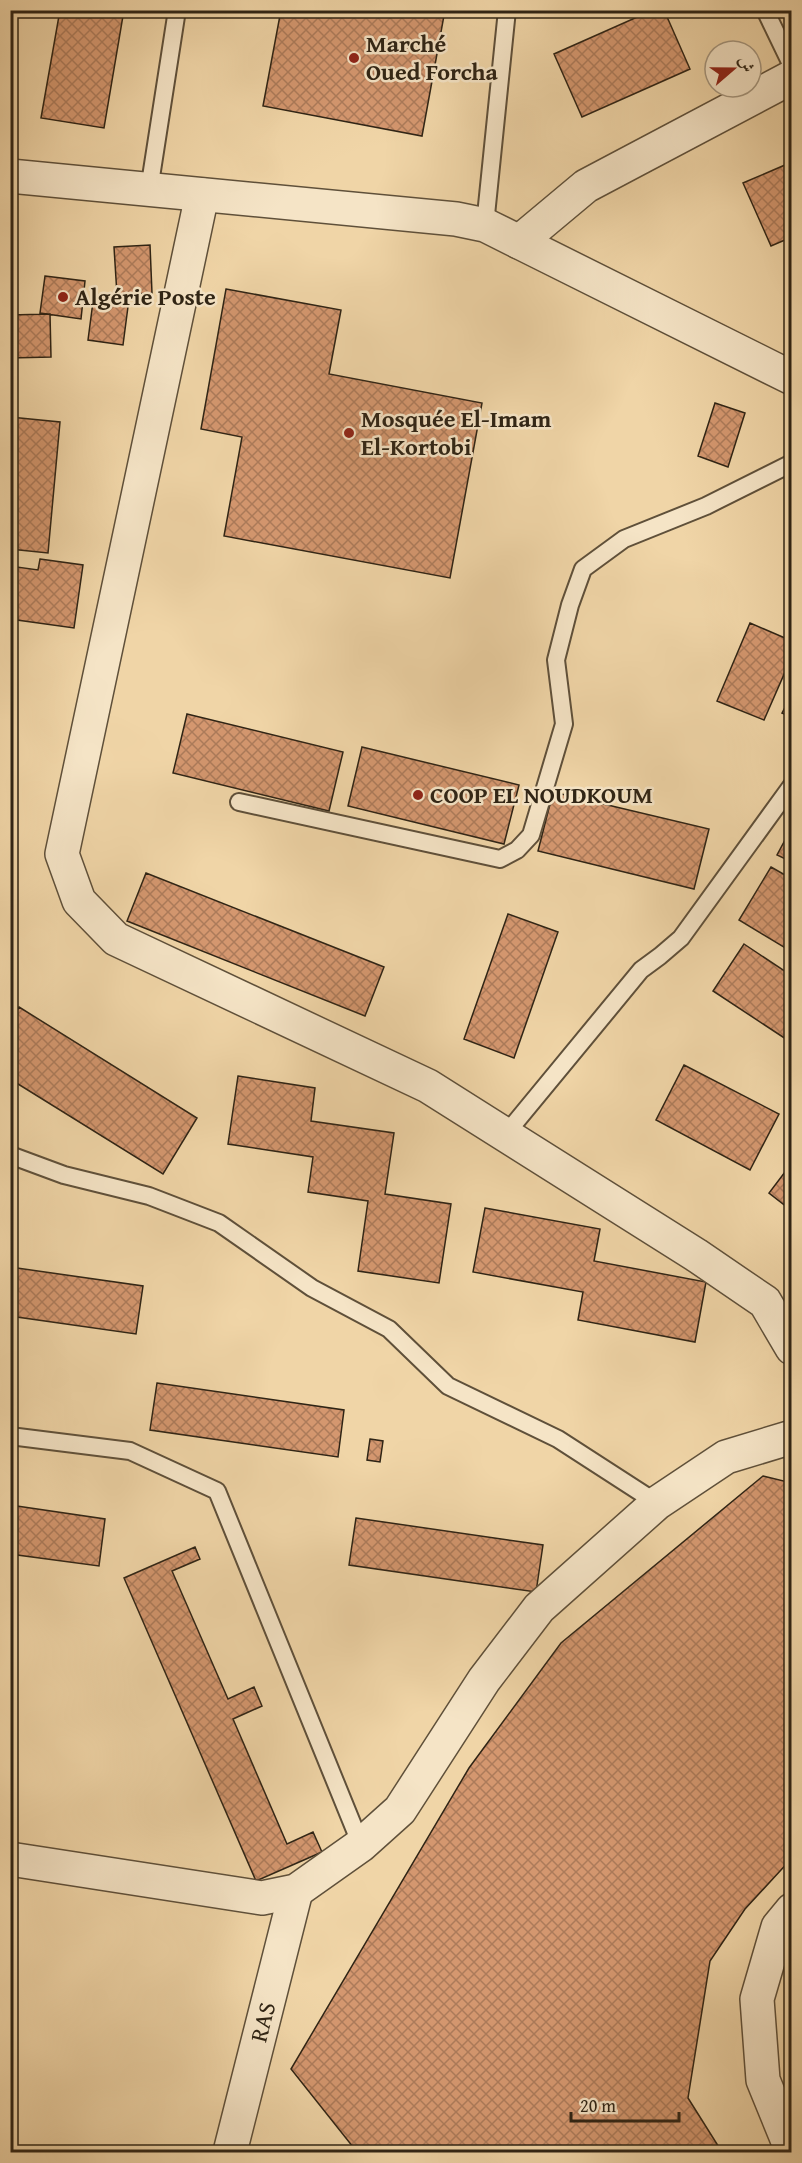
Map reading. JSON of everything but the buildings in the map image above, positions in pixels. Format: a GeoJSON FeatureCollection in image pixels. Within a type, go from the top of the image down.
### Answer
{"type":"FeatureCollection","features":[{"type":"Feature","properties":{"kind":"street"},"geometry":{"type":"LineString","coordinates":[[519,242],[586,186],[792,77]]}},
{"type":"Feature","properties":{"kind":"street"},"geometry":{"type":"LineString","coordinates":[[10,176],[456,219],[485,225],[792,378]]}},
{"type":"Feature","properties":{"kind":"street"},"geometry":{"type":"LineString","coordinates":[[202,195],[62,854],[79,901],[116,939],[428,1086],[696,1255],[765,1302],[792,1348]]}},
{"type":"Feature","properties":{"kind":"street"},"geometry":{"type":"LineString","coordinates":[[10,1859],[262,1898],[296,1892],[361,1845],[400,1810],[484,1680],[538,1608],[657,1503],[726,1457],[792,1437]]}},
{"type":"Feature","properties":{"kind":"street","name":"RAS"},"geometry":{"type":"LineString","coordinates":[[230,2152],[296,1892]]}},
{"type":"Feature","properties":{"kind":"street"},"geometry":{"type":"LineString","coordinates":[[792,1910],[778,1927],[757,1999],[763,2080],[792,2151]]}},
{"type":"Feature","properties":{"kind":"lane"},"geometry":{"type":"LineString","coordinates":[[149,190],[177,10]]}},
{"type":"Feature","properties":{"kind":"lane"},"geometry":{"type":"LineString","coordinates":[[485,225],[507,10]]}},
{"type":"Feature","properties":{"kind":"lane"},"geometry":{"type":"LineString","coordinates":[[765,10],[792,66]]}},
{"type":"Feature","properties":{"kind":"lane"},"geometry":{"type":"LineString","coordinates":[[239,802],[500,859],[517,850],[531,835],[564,724],[556,660],[570,605],[583,569],[624,539],[706,506],[792,463]]}},
{"type":"Feature","properties":{"kind":"lane"},"geometry":{"type":"LineString","coordinates":[[505,1135],[640,970],[681,938],[792,785]]}},
{"type":"Feature","properties":{"kind":"lane"},"geometry":{"type":"LineString","coordinates":[[10,1155],[64,1175],[149,1196],[219,1223],[312,1287],[389,1329],[448,1386],[558,1439],[657,1503]]}},
{"type":"Feature","properties":{"kind":"lane"},"geometry":{"type":"LineString","coordinates":[[10,1436],[130,1451],[217,1491],[361,1845]]}},
{"type":"Feature","properties":{"kind":"place","name":"Marché Oued Forcha"},"geometry":{"type":"Point","coordinates":[354,58]}},
{"type":"Feature","properties":{"kind":"place","name":"Algérie Poste"},"geometry":{"type":"Point","coordinates":[63,297]}},
{"type":"Feature","properties":{"kind":"place","name":"Mosquée El-Imam El-Kortobi"},"geometry":{"type":"Point","coordinates":[349,433]}},
{"type":"Feature","properties":{"kind":"place","name":"COOP EL NOUDKOUM"},"geometry":{"type":"Point","coordinates":[418,795]}}]}
